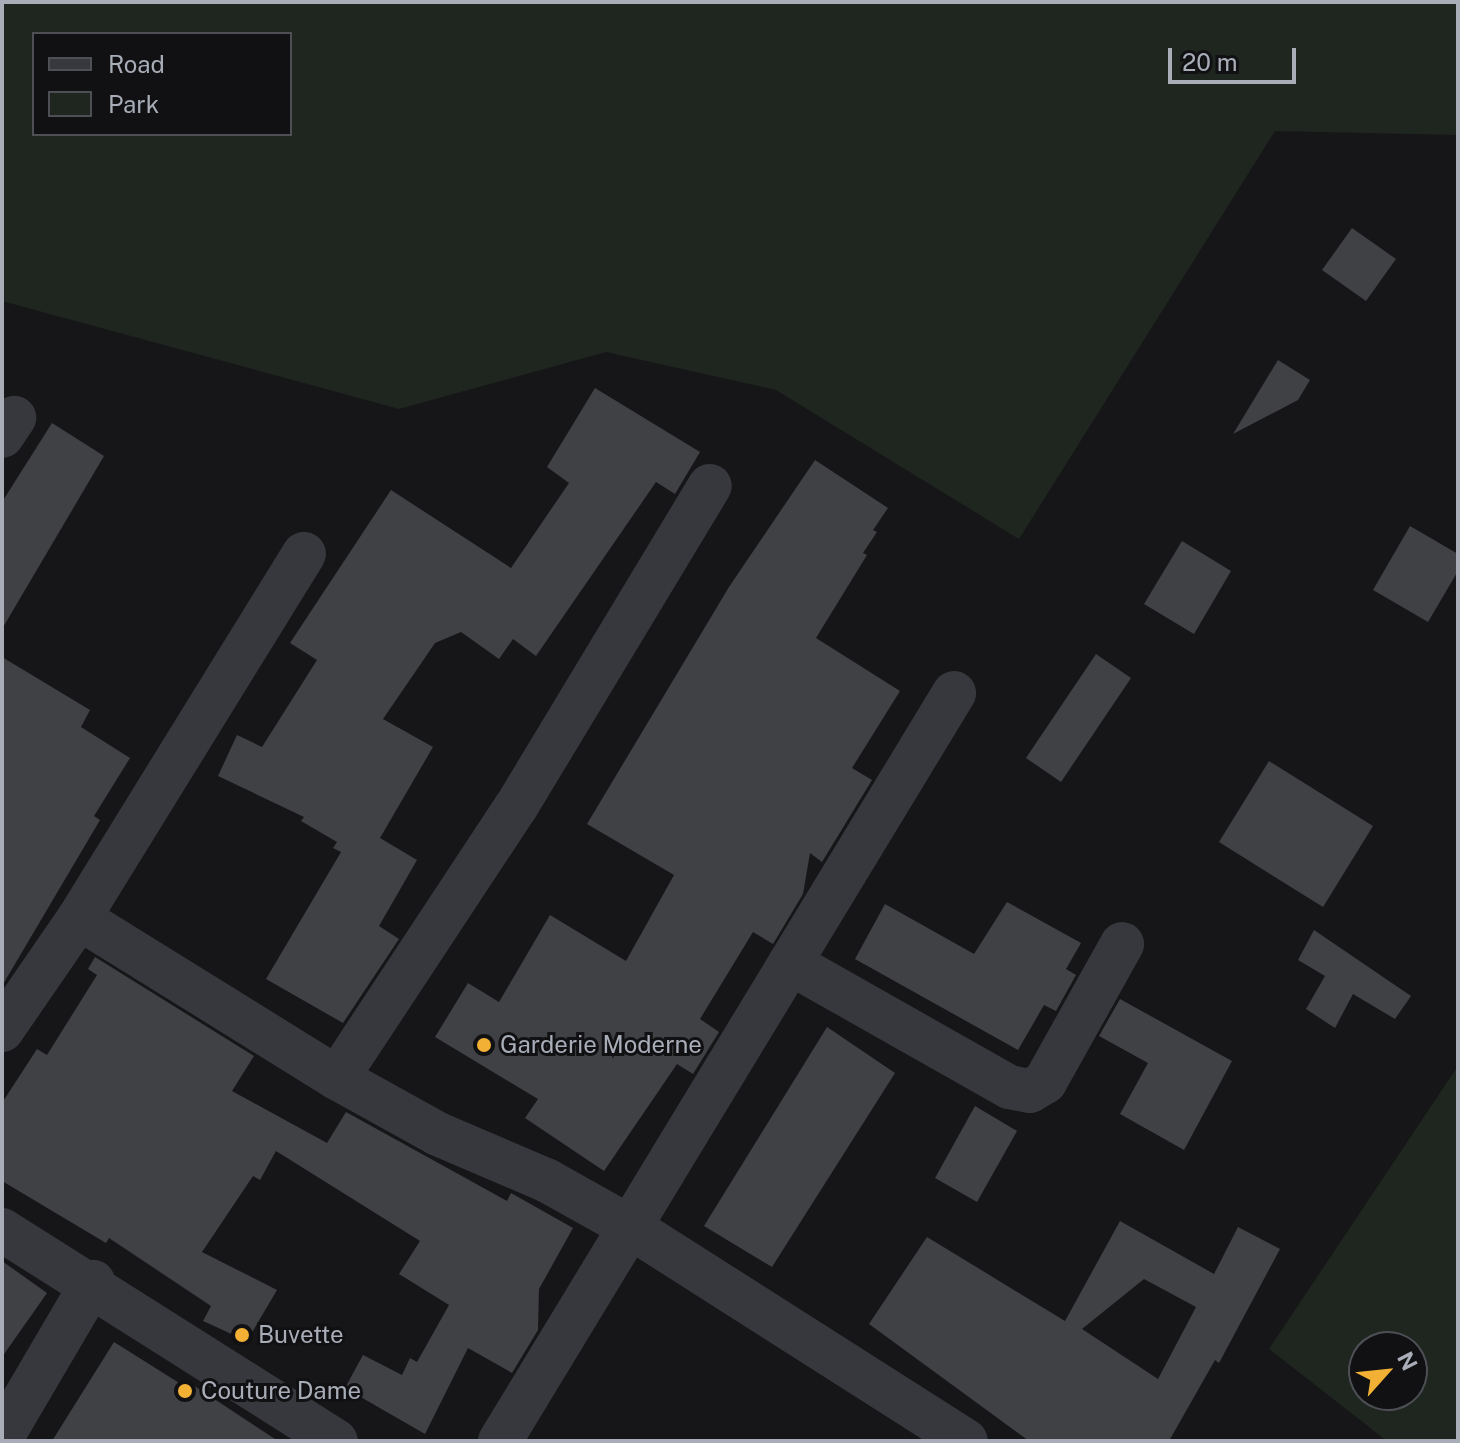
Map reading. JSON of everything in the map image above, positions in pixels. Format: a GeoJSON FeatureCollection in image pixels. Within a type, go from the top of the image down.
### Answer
{"type":"FeatureCollection","features":[{"type":"Feature","properties":{"kind":"street"},"geometry":{"type":"LineString","coordinates":[[337,1078],[516,807],[710,486]]}},
{"type":"Feature","properties":{"kind":"street"},"geometry":{"type":"LineString","coordinates":[[2,1030],[79,918],[304,554]]}},
{"type":"Feature","properties":{"kind":"street"},"geometry":{"type":"LineString","coordinates":[[500,1441],[954,693]]}},
{"type":"Feature","properties":{"kind":"street"},"geometry":{"type":"LineString","coordinates":[[79,918],[337,1078],[438,1134],[546,1180],[630,1227],[966,1441]]}},
{"type":"Feature","properties":{"kind":"street"},"geometry":{"type":"LineString","coordinates":[[790,963],[1009,1087],[1030,1091],[1045,1082],[1122,944]]}},
{"type":"Feature","properties":{"kind":"street"},"geometry":{"type":"LineString","coordinates":[[2,1230],[93,1282],[336,1441]]}},
{"type":"Feature","properties":{"kind":"street"},"geometry":{"type":"LineString","coordinates":[[2,1437],[93,1282]]}},
{"type":"Feature","properties":{"kind":"green space"},"geometry":{"type":"Polygon","coordinates":[[[2,2],[1458,2],[1458,135],[1275,131],[1019,539],[776,390],[606,352],[399,409],[2,301],[2,2]]]}},
{"type":"Feature","properties":{"kind":"green space"},"geometry":{"type":"Polygon","coordinates":[[[1458,1066],[1458,1441],[1387,1441],[1349,1411],[1428,1411],[1428,1331],[1348,1331],[1348,1411],[1269,1349],[1458,1066]]]}},
{"type":"Feature","properties":{"kind":"building"},"geometry":{"type":"Polygon","coordinates":[[[1352,228],[1396,259],[1366,301],[1322,270],[1352,228]]]}},
{"type":"Feature","properties":{"kind":"building"},"geometry":{"type":"Polygon","coordinates":[[[1278,360],[1310,380],[1298,400],[1233,434],[1278,360]]]}},
{"type":"Feature","properties":{"kind":"building"},"geometry":{"type":"Polygon","coordinates":[[[595,388],[700,452],[675,494],[656,482],[536,656],[513,639],[499,659],[461,632],[435,643],[383,719],[433,747],[380,838],[417,860],[379,926],[399,939],[343,1023],[266,979],[341,852],[333,848],[337,842],[301,821],[304,817],[218,776],[237,735],[262,747],[317,660],[290,643],[391,490],[511,568],[569,483],[547,467],[595,388]]]}},
{"type":"Feature","properties":{"kind":"building"},"geometry":{"type":"Polygon","coordinates":[[[52,423],[104,456],[2,629],[2,502],[52,423]]]}},
{"type":"Feature","properties":{"kind":"building"},"geometry":{"type":"Polygon","coordinates":[[[815,460],[888,508],[873,530],[877,532],[863,553],[867,555],[816,638],[900,691],[852,768],[872,780],[822,862],[810,853],[803,894],[773,944],[753,932],[700,1019],[719,1032],[693,1074],[677,1064],[604,1171],[525,1118],[538,1099],[435,1037],[468,983],[499,1002],[550,915],[626,961],[674,875],[587,824],[729,587],[815,460]]]}},
{"type":"Feature","properties":{"kind":"building"},"geometry":{"type":"Polygon","coordinates":[[[1410,526],[1458,554],[1458,571],[1428,622],[1373,590],[1410,526]]]}},
{"type":"Feature","properties":{"kind":"building"},"geometry":{"type":"Polygon","coordinates":[[[1182,541],[1231,571],[1194,634],[1144,604],[1182,541]]]}},
{"type":"Feature","properties":{"kind":"building"},"geometry":{"type":"Polygon","coordinates":[[[1096,654],[1131,678],[1061,782],[1026,758],[1096,654]]]}},
{"type":"Feature","properties":{"kind":"building"},"geometry":{"type":"Polygon","coordinates":[[[2,657],[90,710],[81,727],[130,758],[94,816],[100,820],[2,986],[2,657]]]}},
{"type":"Feature","properties":{"kind":"building"},"geometry":{"type":"Polygon","coordinates":[[[1269,761],[1373,826],[1323,907],[1219,842],[1269,761]]]}},
{"type":"Feature","properties":{"kind":"building"},"geometry":{"type":"Polygon","coordinates":[[[1007,902],[1081,943],[1066,969],[1076,975],[1056,1011],[1044,1005],[1018,1050],[855,959],[885,904],[974,954],[1007,902]]]}},
{"type":"Feature","properties":{"kind":"building"},"geometry":{"type":"Polygon","coordinates":[[[1314,930],[1411,996],[1395,1019],[1353,994],[1335,1028],[1306,1009],[1325,976],[1298,960],[1314,930]]]}},
{"type":"Feature","properties":{"kind":"building"},"geometry":{"type":"Polygon","coordinates":[[[95,957],[254,1056],[232,1091],[327,1143],[346,1112],[507,1201],[511,1193],[573,1228],[539,1289],[538,1330],[512,1373],[468,1348],[425,1434],[345,1388],[363,1355],[402,1375],[410,1358],[417,1362],[449,1305],[399,1274],[420,1241],[276,1151],[260,1180],[253,1176],[202,1252],[277,1290],[247,1341],[203,1321],[211,1306],[109,1238],[106,1243],[2,1181],[2,1103],[37,1049],[47,1055],[97,975],[88,969],[95,957]]]}},
{"type":"Feature","properties":{"kind":"building"},"geometry":{"type":"Polygon","coordinates":[[[1120,999],[1232,1061],[1184,1150],[1120,1114],[1148,1063],[1099,1036],[1120,999]]]}},
{"type":"Feature","properties":{"kind":"building"},"geometry":{"type":"Polygon","coordinates":[[[827,1027],[895,1073],[772,1267],[704,1226],[827,1027]]]}},
{"type":"Feature","properties":{"kind":"building"},"geometry":{"type":"Polygon","coordinates":[[[975,1106],[1017,1131],[977,1202],[935,1178],[975,1106]]]}},
{"type":"Feature","properties":{"kind":"building"},"geometry":{"type":"Polygon","coordinates":[[[1120,1221],[1214,1274],[1238,1227],[1280,1249],[1219,1363],[1215,1360],[1169,1441],[1029,1441],[869,1324],[927,1237],[1065,1321],[1120,1221]],[[1144,1279],[1082,1329],[1158,1379],[1196,1307],[1144,1279]]]}},
{"type":"Feature","properties":{"kind":"building"},"geometry":{"type":"Polygon","coordinates":[[[2,1261],[47,1293],[2,1357],[2,1261]]]}},
{"type":"Feature","properties":{"kind":"building"},"geometry":{"type":"Polygon","coordinates":[[[114,1342],[184,1386],[187,1381],[278,1441],[52,1441],[114,1342]]]}},
{"type":"Feature","properties":{"kind":"place","name":"Garderie Moderne"},"geometry":{"type":"Point","coordinates":[484,1045]}},
{"type":"Feature","properties":{"kind":"place","name":"Buvette"},"geometry":{"type":"Point","coordinates":[242,1335]}},
{"type":"Feature","properties":{"kind":"place","name":"Couture Dame"},"geometry":{"type":"Point","coordinates":[185,1391]}}]}
